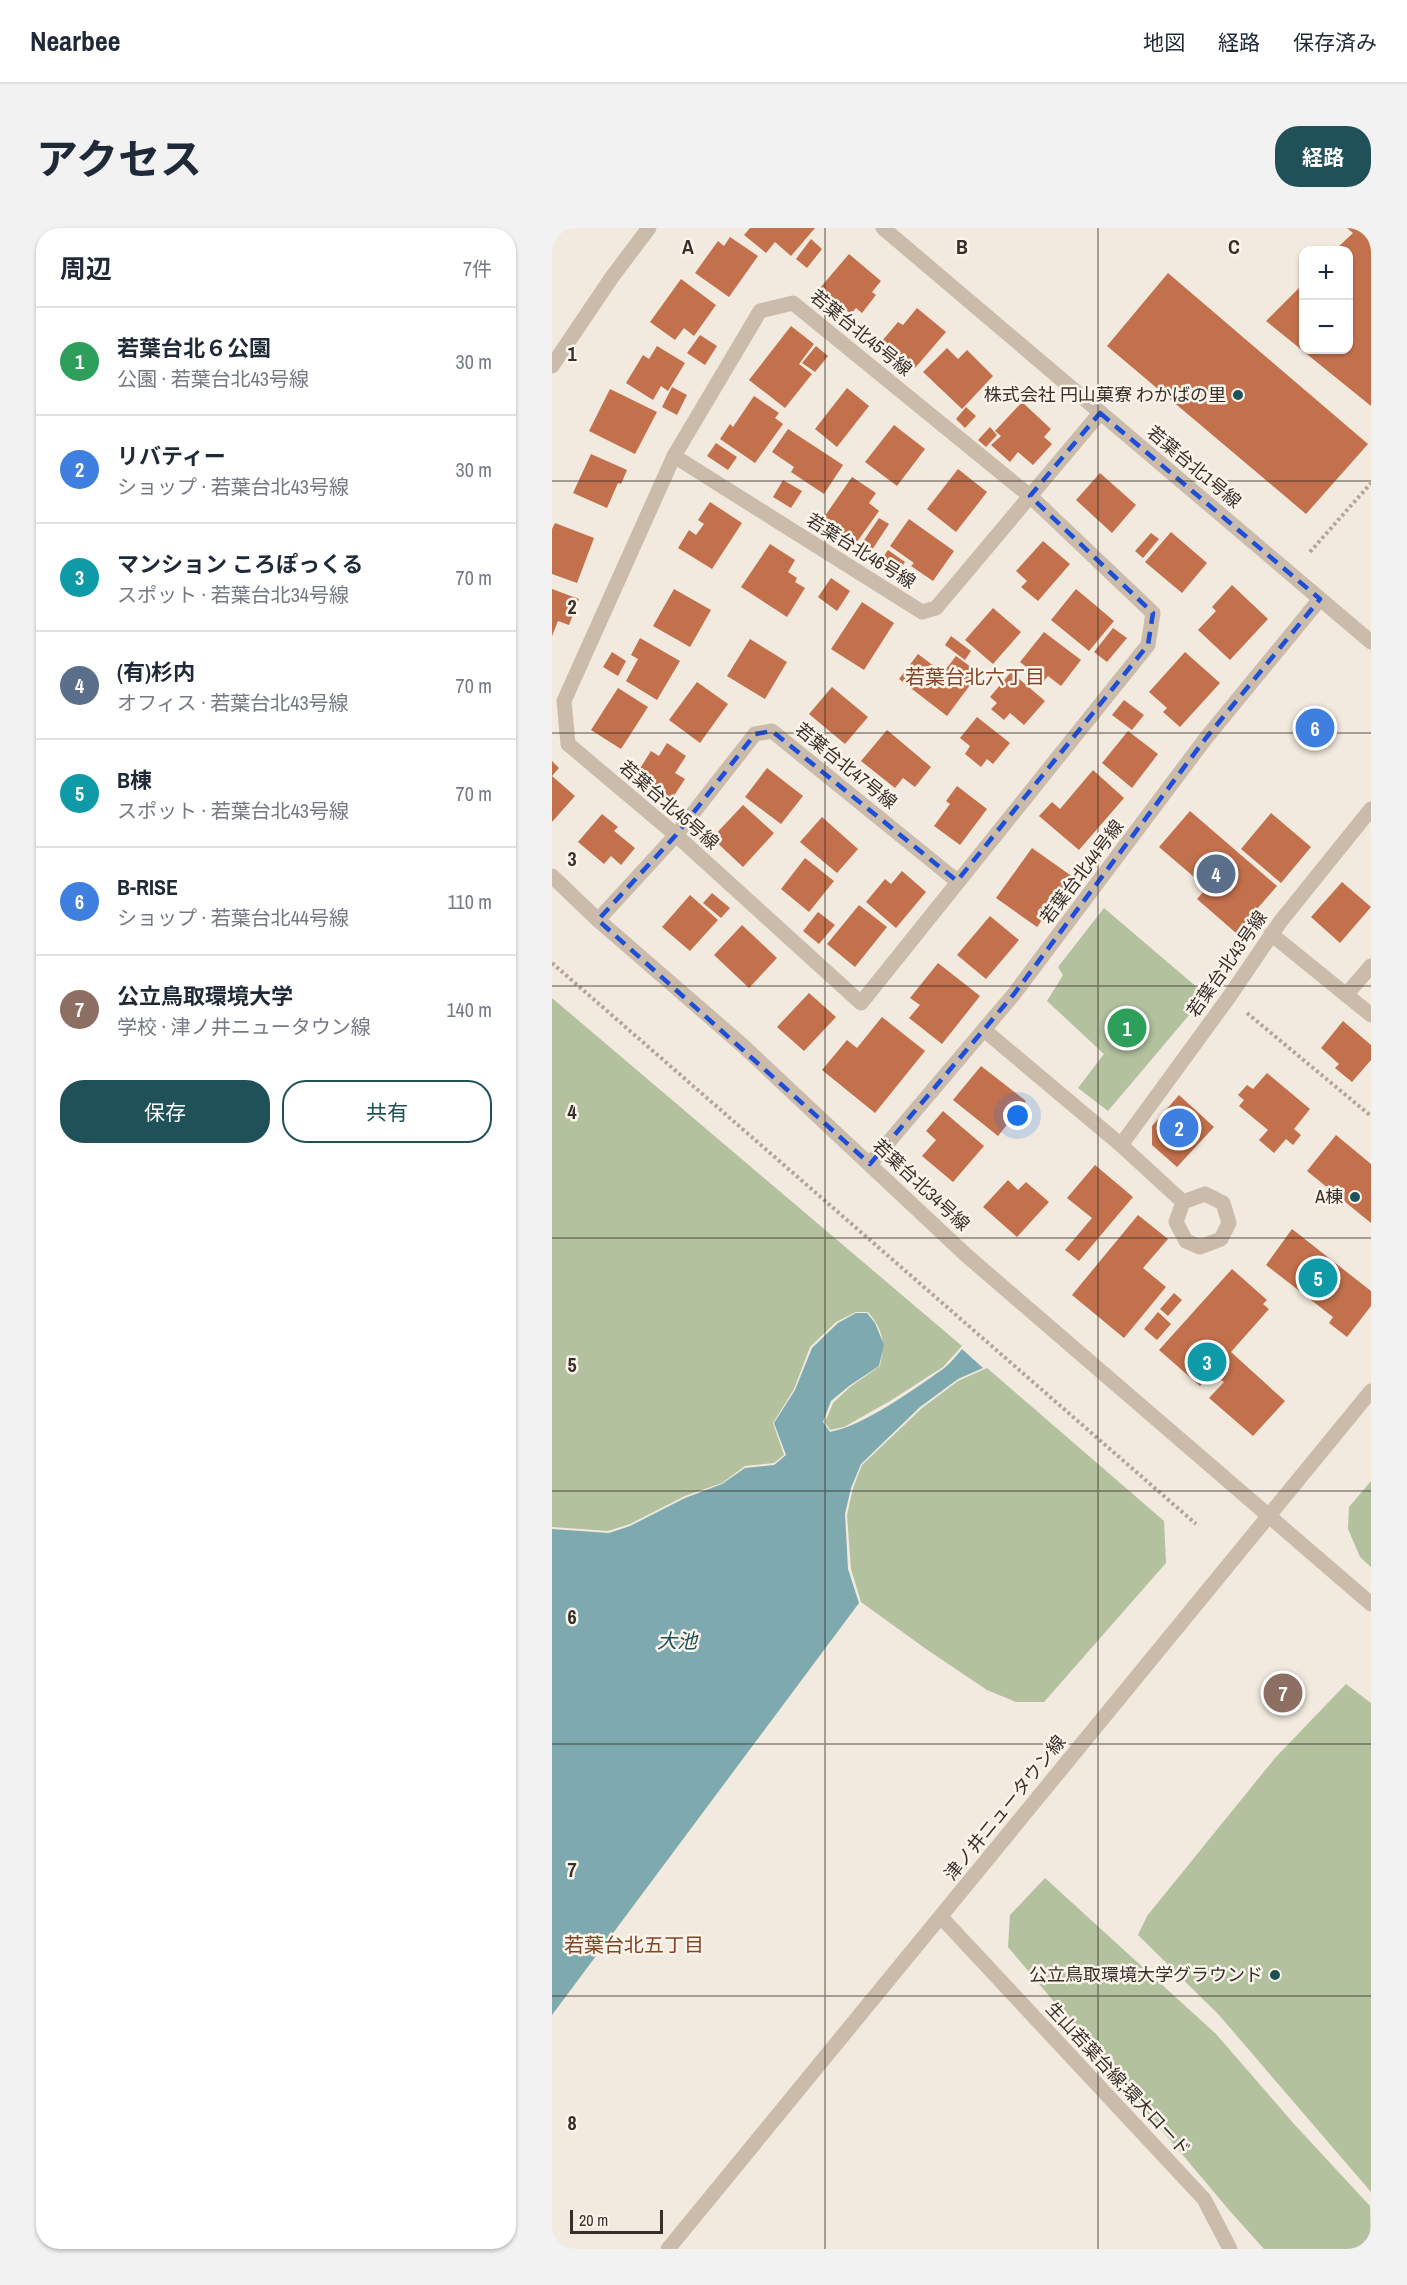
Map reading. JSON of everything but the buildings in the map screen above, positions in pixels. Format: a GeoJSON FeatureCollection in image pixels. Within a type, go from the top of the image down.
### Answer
{"type":"FeatureCollection","features":[{"type":"Feature","properties":{"kind":"street"},"geometry":{"type":"LineString","coordinates":[[552,366],[612,277],[649,228]]}},
{"type":"Feature","properties":{"kind":"street","name":"若葉台北1号線"},"geometry":{"type":"LineString","coordinates":[[883,228],[1371,642]]}},
{"type":"Feature","properties":{"kind":"street","name":"若葉台北45号線"},"geometry":{"type":"LineString","coordinates":[[793,303],[1030,496],[1153,613],[1148,645],[861,1003],[676,835],[568,744],[564,701],[674,456],[760,311],[793,303]]}},
{"type":"Feature","properties":{"kind":"street","name":"若葉台北46号線"},"geometry":{"type":"LineString","coordinates":[[674,456],[922,612],[936,608],[1100,413]]}},
{"type":"Feature","properties":{"kind":"street","name":"若葉台北44号線"},"geometry":{"type":"LineString","coordinates":[[870,1164],[1014,994],[1206,738],[1320,599]]}},
{"type":"Feature","properties":{"kind":"street","name":"若葉台北47号線"},"geometry":{"type":"LineString","coordinates":[[598,920],[676,835],[755,735],[772,731],[957,881]]}},
{"type":"Feature","properties":{"kind":"street","name":"若葉台北43号線"},"geometry":{"type":"LineString","coordinates":[[1120,1145],[1229,998],[1271,934],[1371,810]]}},
{"type":"Feature","properties":{"kind":"street","name":"若葉台北34号線"},"geometry":{"type":"LineString","coordinates":[[552,876],[598,920],[741,1044],[966,1255],[1371,1604]]}},
{"type":"Feature","properties":{"kind":"street"},"geometry":{"type":"LineString","coordinates":[[1271,934],[1371,1015]]}},
{"type":"Feature","properties":{"kind":"street"},"geometry":{"type":"LineString","coordinates":[[1346,995],[1371,966]]}},
{"type":"Feature","properties":{"kind":"street"},"geometry":{"type":"LineString","coordinates":[[984,1030],[1120,1145],[1183,1202]]}},
{"type":"Feature","properties":{"kind":"street","name":"津ノ井ニュータウン線"},"geometry":{"type":"LineString","coordinates":[[668,2249],[1371,1391]]}},
{"type":"Feature","properties":{"kind":"street","name":"生山若葉台線;環大ロード"},"geometry":{"type":"LineString","coordinates":[[941,1917],[1204,2199],[1230,2249]]}},
{"type":"Feature","properties":{"kind":"path"},"geometry":{"type":"LineString","coordinates":[[1310,552],[1371,483]]}},
{"type":"Feature","properties":{"kind":"path"},"geometry":{"type":"LineString","coordinates":[[552,963],[1196,1524]]}},
{"type":"Feature","properties":{"kind":"path"},"geometry":{"type":"LineString","coordinates":[[1229,998],[1371,1116]]}},
{"type":"Feature","properties":{"kind":"highlighted area"},"geometry":{"type":"Polygon","coordinates":[[[1100,413],[1320,599],[1206,738],[1014,994],[870,1164],[598,920],[676,835],[755,734],[772,731],[957,881],[1148,645],[1153,613],[1030,496],[1100,413]]]}},
{"type":"Feature","properties":{"kind":"green space"},"geometry":{"type":"Polygon","coordinates":[[[1104,908],[1206,995],[1108,1111],[1078,1088],[1104,1054],[1047,1001],[1063,975],[1058,967],[1104,908]]]}},
{"type":"Feature","properties":{"kind":"green space"},"geometry":{"type":"Polygon","coordinates":[[[552,998],[962,1346],[943,1367],[890,1401],[844,1427],[830,1430],[825,1422],[833,1403],[850,1387],[880,1366],[883,1344],[880,1331],[868,1312],[856,1312],[836,1322],[810,1347],[794,1389],[773,1423],[784,1455],[774,1463],[745,1466],[722,1483],[685,1496],[630,1524],[608,1531],[552,1527],[552,998]]]}},
{"type":"Feature","properties":{"kind":"green space"},"geometry":{"type":"Polygon","coordinates":[[[987,1368],[1164,1521],[1166,1563],[1044,1702],[1016,1702],[987,1690],[926,1649],[861,1602],[851,1569],[847,1515],[853,1488],[862,1465],[922,1408],[958,1381],[987,1368]]]}},
{"type":"Feature","properties":{"kind":"green space"},"geometry":{"type":"Polygon","coordinates":[[[1371,1481],[1371,1567],[1360,1557],[1348,1529],[1349,1507],[1371,1481]]]}},
{"type":"Feature","properties":{"kind":"green space","name":"公立鳥取環境大学グラウンド"},"geometry":{"type":"Polygon","coordinates":[[[1346,1684],[1371,1703],[1371,2192],[1219,2015],[1138,1935],[1147,1916],[1275,1758],[1346,1684]]]}},
{"type":"Feature","properties":{"kind":"green space"},"geometry":{"type":"Polygon","coordinates":[[[1045,1878],[1216,2034],[1294,2124],[1370,2206],[1371,2249],[1264,2249],[1229,2210],[1008,1947],[1010,1915],[1045,1878]]]}},
{"type":"Feature","properties":{"kind":"water","name":"大池"},"geometry":{"type":"Polygon","coordinates":[[[856,1313],[867,1313],[875,1323],[884,1345],[879,1366],[831,1401],[823,1422],[830,1432],[858,1422],[888,1406],[943,1369],[962,1349],[983,1368],[958,1379],[920,1407],[861,1464],[851,1488],[845,1514],[848,1569],[859,1603],[552,2015],[552,1529],[609,1533],[630,1526],[685,1498],[722,1484],[745,1468],[774,1465],[786,1455],[774,1423],[795,1390],[812,1348],[838,1323],[856,1313]]]}},
{"type":"Feature","properties":{"kind":"place","name":"株式会社 円山菓寮 わかばの里"},"geometry":{"type":"Point","coordinates":[1238,395]}},
{"type":"Feature","properties":{"kind":"place","name":"B-RISE"},"geometry":{"type":"Point","coordinates":[1315,728]}},
{"type":"Feature","properties":{"kind":"place","name":"(有)杉内"},"geometry":{"type":"Point","coordinates":[1216,874]}},
{"type":"Feature","properties":{"kind":"place","name":"若葉台北６公園"},"geometry":{"type":"Point","coordinates":[1127,1028]}},
{"type":"Feature","properties":{"kind":"place","name":"リバティー"},"geometry":{"type":"Point","coordinates":[1179,1128]}},
{"type":"Feature","properties":{"kind":"place","name":"A棟"},"geometry":{"type":"Point","coordinates":[1355,1197]}},
{"type":"Feature","properties":{"kind":"place","name":"B棟"},"geometry":{"type":"Point","coordinates":[1318,1278]}},
{"type":"Feature","properties":{"kind":"place","name":"マンション ころぽっくる"},"geometry":{"type":"Point","coordinates":[1207,1362]}},
{"type":"Feature","properties":{"kind":"place","name":"公立鳥取環境大学"},"geometry":{"type":"Point","coordinates":[1283,1693]}},
{"type":"Feature","properties":{"kind":"place","name":"公立鳥取環境大学グラウンド"},"geometry":{"type":"Point","coordinates":[1275,1975]}},
{"type":"Feature","properties":{"kind":"district","name":"若葉台北六丁目"},"geometry":{"type":"Point","coordinates":[975,677]}},
{"type":"Feature","properties":{"kind":"district","name":"若葉台北五丁目"},"geometry":{"type":"Point","coordinates":[634,1945]}}]}
